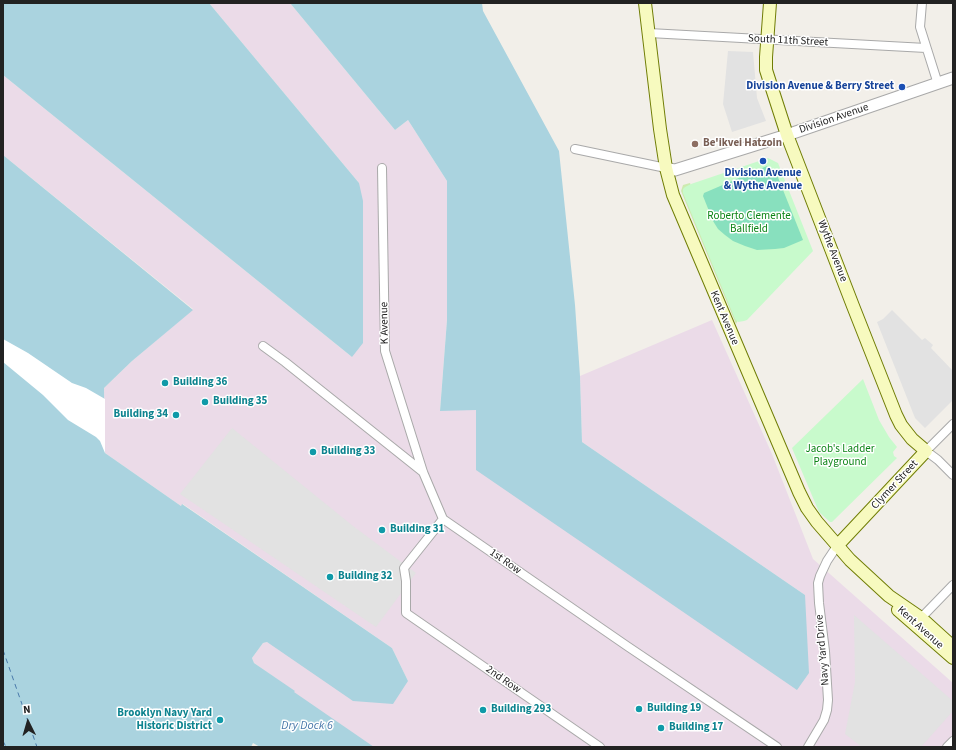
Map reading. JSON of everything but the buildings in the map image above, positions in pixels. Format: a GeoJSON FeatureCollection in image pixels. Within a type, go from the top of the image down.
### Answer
{"type":"FeatureCollection","features":[{"type":"Feature","properties":{"kind":"main road","name":"Kent Avenue"},"geometry":{"type":"LineString","coordinates":[[646,3],[660,129],[666,168],[673,195],[799,492],[812,515],[835,548],[889,596],[921,618],[953,647]]}},
{"type":"Feature","properties":{"kind":"main road","name":"Wythe Avenue"},"geometry":{"type":"LineString","coordinates":[[770,3],[766,64],[768,75],[787,134],[896,415],[901,425],[912,439],[926,451]]}},
{"type":"Feature","properties":{"kind":"main road","name":"Clymer Street"},"geometry":{"type":"LineString","coordinates":[[835,548],[926,451]]}},
{"type":"Feature","properties":{"kind":"main road","name":"Kent Avenue"},"geometry":{"type":"LineString","coordinates":[[889,596],[896,609],[953,658]]}},
{"type":"Feature","properties":{"kind":"street"},"geometry":{"type":"LineString","coordinates":[[922,3],[920,28],[938,84]]}},
{"type":"Feature","properties":{"kind":"street","name":"South 11th Street"},"geometry":{"type":"LineString","coordinates":[[649,33],[926,48]]}},
{"type":"Feature","properties":{"kind":"street","name":"Division Avenue"},"geometry":{"type":"LineString","coordinates":[[575,149],[675,170],[953,78]]}},
{"type":"Feature","properties":{"kind":"street","name":"K Avenue"},"geometry":{"type":"LineString","coordinates":[[382,168],[385,351],[423,472]]}},
{"type":"Feature","properties":{"kind":"street"},"geometry":{"type":"LineString","coordinates":[[263,346],[423,472],[443,519]]}},
{"type":"Feature","properties":{"kind":"street","name":"Clymer Street"},"geometry":{"type":"LineString","coordinates":[[926,451],[953,424]]}},
{"type":"Feature","properties":{"kind":"street","name":"Wythe Avenue"},"geometry":{"type":"LineString","coordinates":[[926,451],[938,460],[953,475]]}},
{"type":"Feature","properties":{"kind":"street","name":"2nd Row"},"geometry":{"type":"LineString","coordinates":[[443,519],[404,568],[406,581],[406,613],[600,747]]}},
{"type":"Feature","properties":{"kind":"street","name":"1st Row"},"geometry":{"type":"LineString","coordinates":[[443,519],[777,747]]}},
{"type":"Feature","properties":{"kind":"street","name":"Navy Yard Drive"},"geometry":{"type":"LineString","coordinates":[[808,747],[824,720],[828,706],[825,651],[818,583],[820,576],[835,548]]}},
{"type":"Feature","properties":{"kind":"street"},"geometry":{"type":"LineString","coordinates":[[921,618],[953,585]]}},
{"type":"Feature","properties":{"kind":"street"},"geometry":{"type":"LineString","coordinates":[[947,747],[953,741]]}},
{"type":"Feature","properties":{"kind":"shaded area"},"geometry":{"type":"Polygon","coordinates":[[[209,3],[290,3],[395,130],[408,120],[447,181],[447,320],[440,410],[476,410],[805,595],[582,442],[580,376],[712,320],[772,454],[813,559],[953,683],[953,747],[268,747],[294,691],[254,663],[252,658],[263,643],[267,642],[408,681],[392,648],[183,504],[181,506],[105,453],[104,388],[132,361],[193,309],[3,155],[3,75],[352,357],[359,183],[209,3]]]}},
{"type":"Feature","properties":{"kind":"shaded area"},"geometry":{"type":"Polygon","coordinates":[[[728,51],[753,52],[757,98],[766,121],[732,132],[723,104],[728,51]]]}},
{"type":"Feature","properties":{"kind":"shaded area"},"geometry":{"type":"Polygon","coordinates":[[[892,310],[922,340],[925,338],[933,345],[931,348],[953,371],[953,400],[925,428],[915,418],[877,322],[883,319],[892,310]]]}},
{"type":"Feature","properties":{"kind":"shaded area"},"geometry":{"type":"Polygon","coordinates":[[[232,428],[353,526],[416,573],[376,627],[180,494],[232,428]]]}},
{"type":"Feature","properties":{"kind":"shaded area"},"geometry":{"type":"Polygon","coordinates":[[[854,615],[953,701],[953,711],[921,747],[862,747],[845,734],[855,682],[854,615]]]}},
{"type":"Feature","properties":{"kind":"green space","name":"Roberto Clemente Ballfield"},"geometry":{"type":"Polygon","coordinates":[[[768,158],[778,163],[813,251],[747,320],[738,322],[735,319],[683,193],[683,189],[691,184],[768,158]]]}},
{"type":"Feature","properties":{"kind":"green space"},"geometry":{"type":"Polygon","coordinates":[[[767,166],[775,170],[803,240],[784,248],[757,250],[733,241],[718,229],[713,221],[703,196],[704,193],[767,166]]]}},
{"type":"Feature","properties":{"kind":"green space"},"geometry":{"type":"Polygon","coordinates":[[[690,183],[738,314],[736,324],[681,191],[683,185],[690,183]]]}},
{"type":"Feature","properties":{"kind":"green space","name":"Jacob's Ladder Playground"},"geometry":{"type":"Polygon","coordinates":[[[863,379],[879,420],[897,447],[893,452],[894,456],[897,458],[832,522],[830,522],[819,512],[792,448],[863,379]]]}},
{"type":"Feature","properties":{"kind":"water"},"geometry":{"type":"Polygon","coordinates":[[[3,3],[209,3],[359,183],[363,201],[363,343],[352,357],[3,75],[3,3]]]}},
{"type":"Feature","properties":{"kind":"water"},"geometry":{"type":"Polygon","coordinates":[[[290,3],[482,3],[483,11],[559,151],[575,305],[580,376],[582,442],[805,595],[809,673],[797,690],[476,470],[476,410],[440,411],[447,320],[447,181],[408,120],[395,130],[290,3]]]}},
{"type":"Feature","properties":{"kind":"water","name":"Dry Dock 6"},"geometry":{"type":"Polygon","coordinates":[[[3,155],[193,310],[132,361],[104,388],[105,453],[392,648],[408,681],[393,704],[353,701],[267,642],[263,643],[252,658],[254,663],[374,747],[260,747],[253,743],[251,747],[3,747],[3,155]]]}},
{"type":"Feature","properties":{"kind":"pier"},"geometry":{"type":"Polygon","coordinates":[[[3,339],[28,353],[72,383],[86,388],[105,399],[105,453],[100,441],[96,437],[68,420],[43,395],[3,362],[3,339]]]}},
{"type":"Feature","properties":{"kind":"ferry route"},"geometry":{"type":"LineString","coordinates":[[3,650],[37,747]]}},
{"type":"Feature","properties":{"kind":"ferry route"},"geometry":{"type":"LineString","coordinates":[[3,741],[6,747]]}},
{"type":"Feature","properties":{"kind":"place","name":"Division Avenue & Berry Street"},"geometry":{"type":"Point","coordinates":[902,87]}},
{"type":"Feature","properties":{"kind":"place","name":"Be'ikvei Hatzoin"},"geometry":{"type":"Point","coordinates":[695,144]}},
{"type":"Feature","properties":{"kind":"place","name":"Division Avenue & Wythe Avenue"},"geometry":{"type":"Point","coordinates":[763,161]}},
{"type":"Feature","properties":{"kind":"place","name":"Building 36"},"geometry":{"type":"Point","coordinates":[165,383]}},
{"type":"Feature","properties":{"kind":"place","name":"Building 35"},"geometry":{"type":"Point","coordinates":[205,402]}},
{"type":"Feature","properties":{"kind":"place","name":"Building 34"},"geometry":{"type":"Point","coordinates":[176,415]}},
{"type":"Feature","properties":{"kind":"place","name":"Building 33"},"geometry":{"type":"Point","coordinates":[313,452]}},
{"type":"Feature","properties":{"kind":"place","name":"Building 31"},"geometry":{"type":"Point","coordinates":[382,530]}},
{"type":"Feature","properties":{"kind":"place","name":"Building 32"},"geometry":{"type":"Point","coordinates":[330,577]}},
{"type":"Feature","properties":{"kind":"place","name":"Building 19"},"geometry":{"type":"Point","coordinates":[639,709]}},
{"type":"Feature","properties":{"kind":"place","name":"Building 293"},"geometry":{"type":"Point","coordinates":[483,710]}},
{"type":"Feature","properties":{"kind":"place","name":"Brooklyn Navy Yard Historic District"},"geometry":{"type":"Point","coordinates":[220,720]}},
{"type":"Feature","properties":{"kind":"place","name":"Building 17"},"geometry":{"type":"Point","coordinates":[661,728]}}]}
